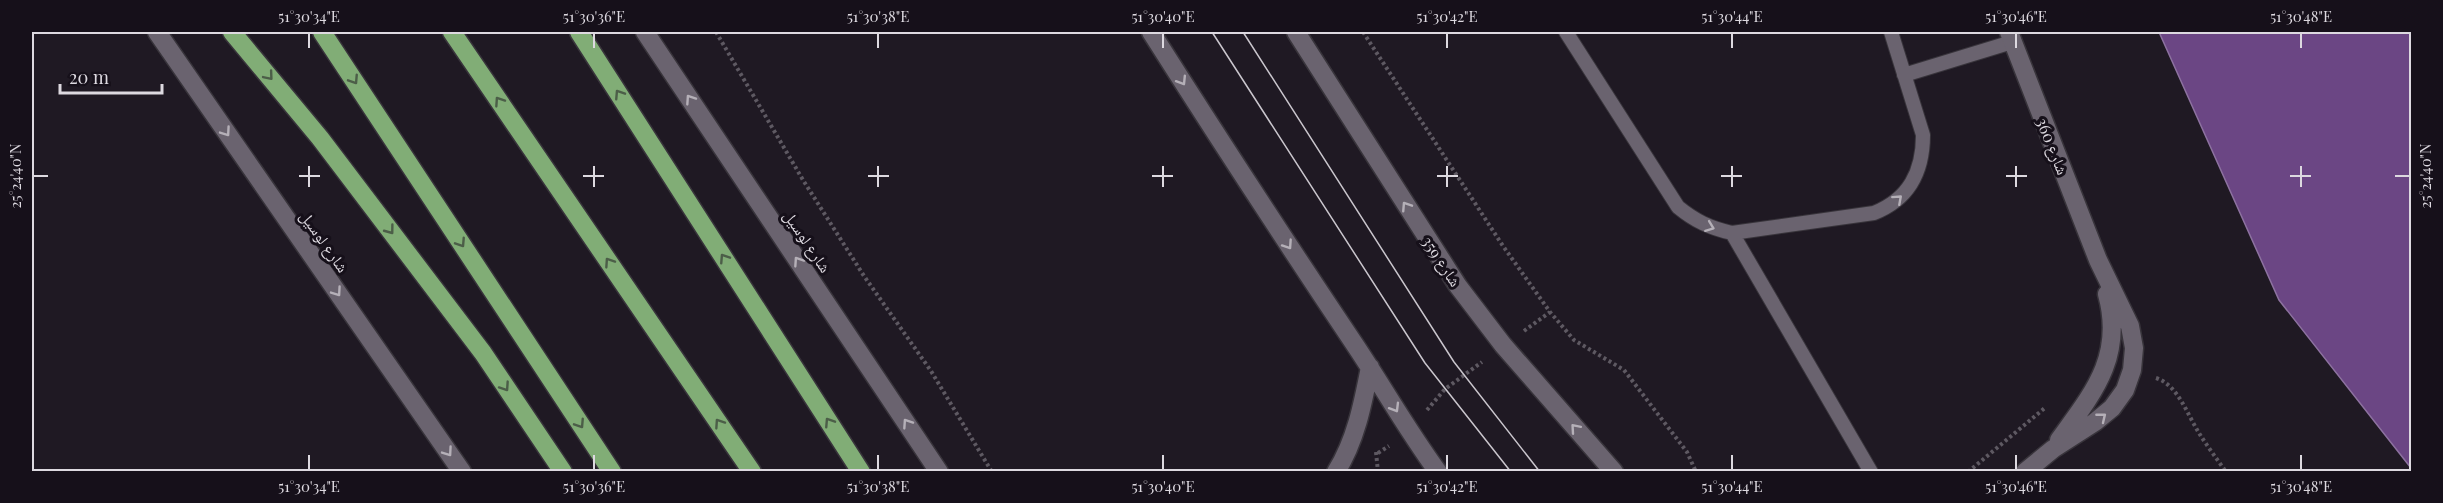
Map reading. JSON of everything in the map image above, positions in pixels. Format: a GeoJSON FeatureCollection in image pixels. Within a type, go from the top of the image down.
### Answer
{"type":"FeatureCollection","features":[{"type":"Feature","properties":{"kind":"highway"},"geometry":{"type":"LineString","coordinates":[[232,32],[320,138],[476,344],[563,471]]}},
{"type":"Feature","properties":{"kind":"highway"},"geometry":{"type":"LineString","coordinates":[[322,32],[612,471]]}},
{"type":"Feature","properties":{"kind":"highway"},"geometry":{"type":"LineString","coordinates":[[452,32],[752,471]]}},
{"type":"Feature","properties":{"kind":"highway"},"geometry":{"type":"LineString","coordinates":[[579,32],[861,471]]}},
{"type":"Feature","properties":{"kind":"street","name":"شارع لوسيل"},"geometry":{"type":"LineString","coordinates":[[157,32],[462,471]]}},
{"type":"Feature","properties":{"kind":"street","name":"شارع لوسيل"},"geometry":{"type":"LineString","coordinates":[[645,32],[939,471]]}},
{"type":"Feature","properties":{"kind":"street"},"geometry":{"type":"LineString","coordinates":[[1151,32],[1236,168],[1370,367],[1409,432],[1438,471]]}},
{"type":"Feature","properties":{"kind":"street","name":"شارع 359"},"geometry":{"type":"LineString","coordinates":[[1296,32],[1458,286],[1503,345],[1614,471]]}},
{"type":"Feature","properties":{"kind":"street","name":"شارع 360"},"geometry":{"type":"LineString","coordinates":[[2011,37],[2098,260],[2130,326],[2134,348],[2132,370],[2125,390],[2112,408],[2095,422],[2053,448],[2025,471]]}},
{"type":"Feature","properties":{"kind":"street","name":"شارع 360"},"geometry":{"type":"LineString","coordinates":[[2053,448],[2098,386],[2111,346],[2113,326],[2110,305],[2098,260]]}},
{"type":"Feature","properties":{"kind":"street"},"geometry":{"type":"LineString","coordinates":[[1336,471],[1347,451],[1363,405],[1370,367]]}},
{"type":"Feature","properties":{"kind":"lane"},"geometry":{"type":"LineString","coordinates":[[1566,32],[1678,207],[1694,220],[1712,229],[1732,233],[1859,217],[1889,207],[1902,197],[1916,177],[1923,152],[1923,135],[1891,32]]}},
{"type":"Feature","properties":{"kind":"lane"},"geometry":{"type":"LineString","coordinates":[[1904,75],[2011,37]]}},
{"type":"Feature","properties":{"kind":"lane"},"geometry":{"type":"LineString","coordinates":[[1732,233],[1871,471]]}},
{"type":"Feature","properties":{"kind":"path"},"geometry":{"type":"LineString","coordinates":[[716,32],[803,180],[864,276],[931,371],[992,471]]}},
{"type":"Feature","properties":{"kind":"path"},"geometry":{"type":"LineString","coordinates":[[1363,32],[1503,246],[1550,312],[1574,340],[1624,370],[1687,452],[1696,471]]}},
{"type":"Feature","properties":{"kind":"path"},"geometry":{"type":"LineString","coordinates":[[1378,453],[1409,432],[1445,389],[1550,312]]}},
{"type":"Feature","properties":{"kind":"path"},"geometry":{"type":"LineString","coordinates":[[2132,370],[2162,380],[2174,391],[2198,432],[2226,471]]}},
{"type":"Feature","properties":{"kind":"path"},"geometry":{"type":"LineString","coordinates":[[1968,471],[2046,407]]}},
{"type":"Feature","properties":{"kind":"shaded area"},"geometry":{"type":"Polygon","coordinates":[[[2159,32],[2411,32],[2411,468],[2279,300],[2159,32]]]}},
{"type":"Feature","properties":{"kind":"tram line"},"geometry":{"type":"LineString","coordinates":[[1212,32],[1425,363],[1511,472]]}},
{"type":"Feature","properties":{"kind":"tram line"},"geometry":{"type":"LineString","coordinates":[[1243,32],[1454,362],[1540,472]]}}]}
